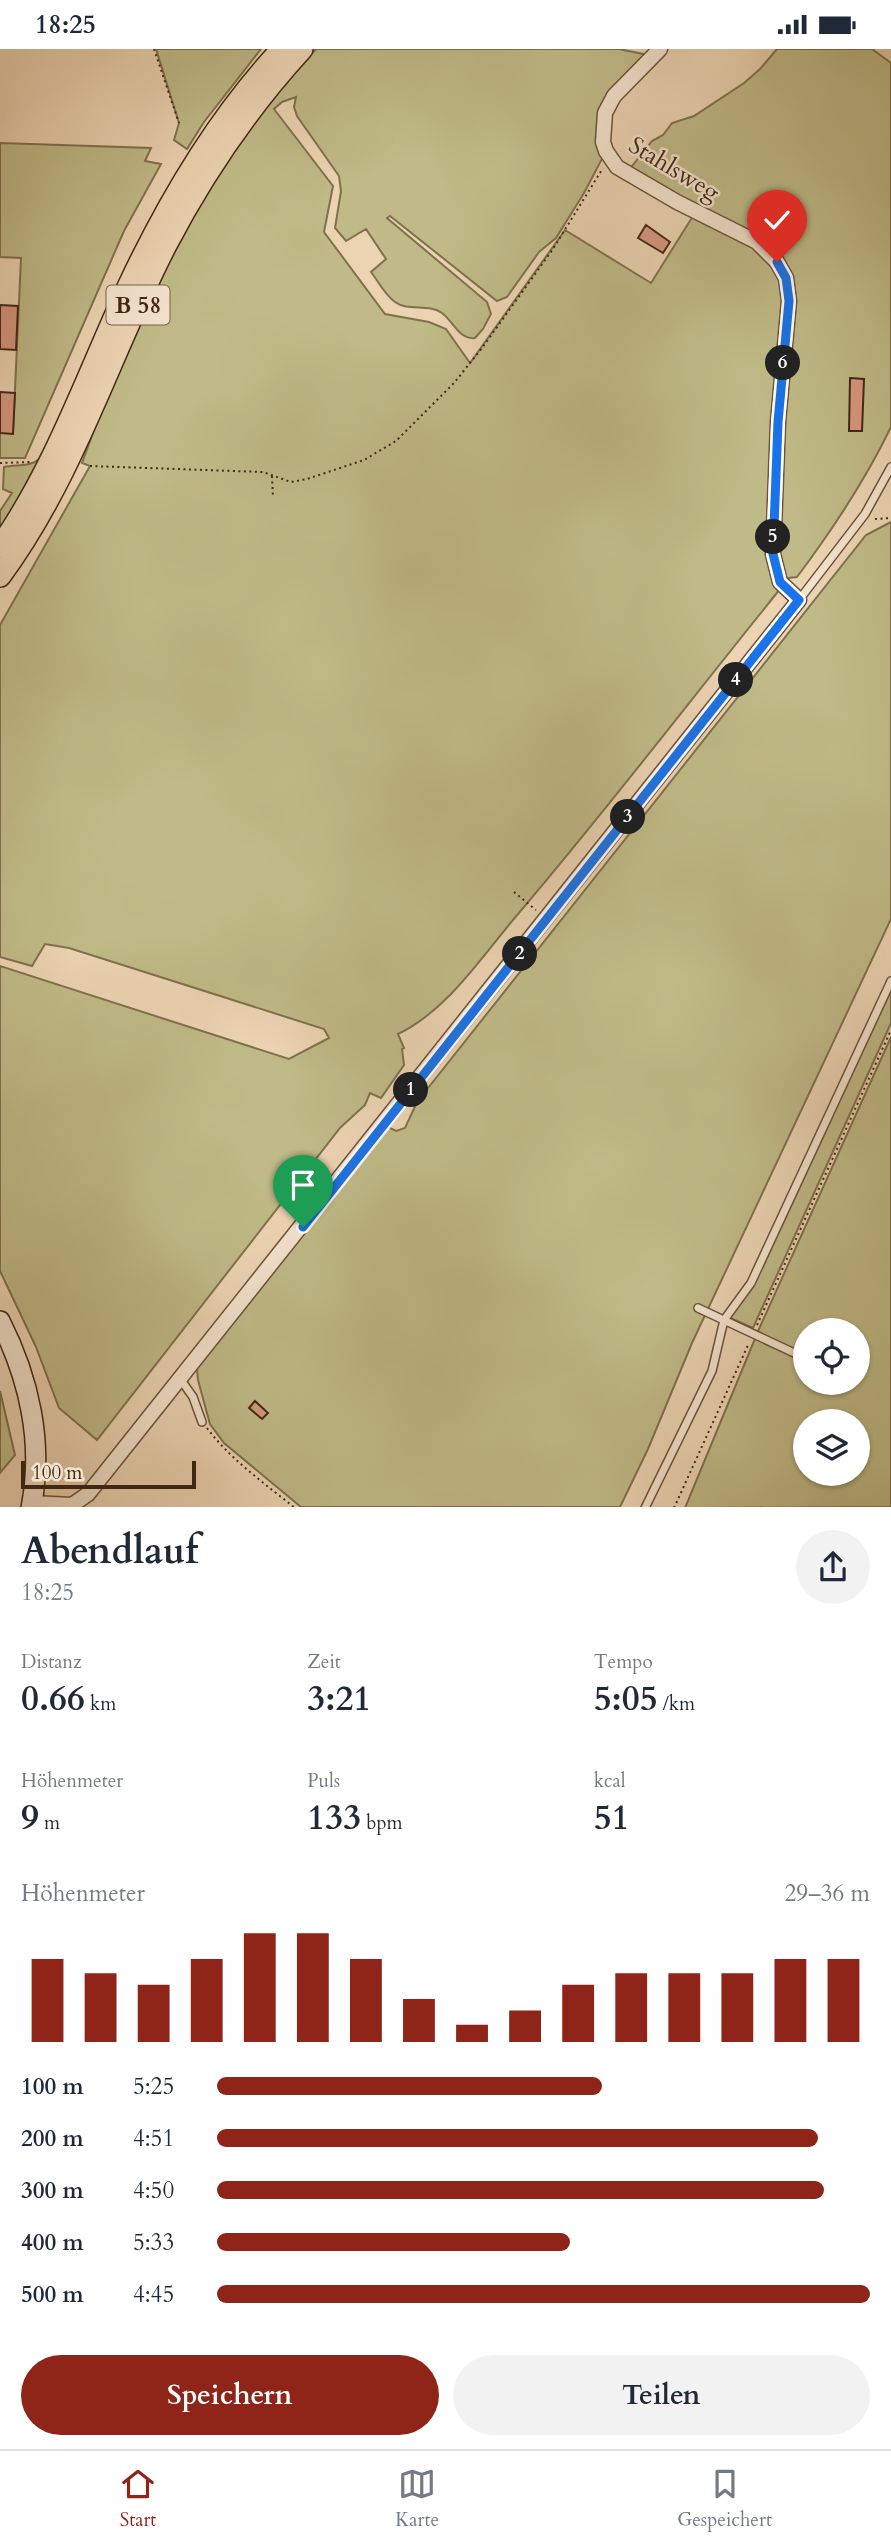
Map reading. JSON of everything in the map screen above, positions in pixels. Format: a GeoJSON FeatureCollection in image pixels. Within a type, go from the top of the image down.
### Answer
{"type":"FeatureCollection","features":[{"type":"Feature","properties":{"kind":"main road","name":"B 58"},"geometry":{"type":"LineString","coordinates":[[0,547],[18,521],[47,468],[130,283],[175,195],[218,130],[282,49]]}},
{"type":"Feature","properties":{"kind":"main road","name":"B 58"},"geometry":{"type":"LineString","coordinates":[[0,576],[24,543],[58,482],[148,282],[186,207],[236,129],[302,49]]}},
{"type":"Feature","properties":{"kind":"street","name":"Stahlsweg"},"geometry":{"type":"LineString","coordinates":[[660,49],[614,96],[605,113],[603,142],[617,167],[668,197],[757,242],[777,262],[786,278],[789,301],[778,422],[773,554],[780,582],[799,600]]}},
{"type":"Feature","properties":{"kind":"street"},"geometry":{"type":"LineString","coordinates":[[0,1321],[19,1365],[30,1406],[35,1446],[32,1505],[66,1506],[82,1500],[181,1380],[799,600]]}},
{"type":"Feature","properties":{"kind":"lane"},"geometry":{"type":"LineString","coordinates":[[799,600],[848,539],[878,493],[891,467]]}},
{"type":"Feature","properties":{"kind":"lane"},"geometry":{"type":"LineString","coordinates":[[645,1507],[712,1371],[724,1320],[751,1283],[891,981]]}},
{"type":"Feature","properties":{"kind":"lane"},"geometry":{"type":"LineString","coordinates":[[698,1308],[793,1352]]}},
{"type":"Feature","properties":{"kind":"lane"},"geometry":{"type":"LineString","coordinates":[[181,1380],[193,1397],[202,1422]]}},
{"type":"Feature","properties":{"kind":"path"},"geometry":{"type":"LineString","coordinates":[[155,49],[179,123]]}},
{"type":"Feature","properties":{"kind":"path"},"geometry":{"type":"LineString","coordinates":[[90,466],[263,472],[280,480],[299,481],[364,460],[396,441],[454,383],[552,249],[611,160]]}},
{"type":"Feature","properties":{"kind":"path"},"geometry":{"type":"LineString","coordinates":[[272,475],[273,498]]}},
{"type":"Feature","properties":{"kind":"path"},"geometry":{"type":"LineString","coordinates":[[874,519],[891,518]]}},
{"type":"Feature","properties":{"kind":"path"},"geometry":{"type":"LineString","coordinates":[[514,892],[547,920]]}},
{"type":"Feature","properties":{"kind":"path"},"geometry":{"type":"LineString","coordinates":[[674,1507],[891,1030]]}},
{"type":"Feature","properties":{"kind":"path"},"geometry":{"type":"LineString","coordinates":[[202,1422],[234,1457],[295,1507]]}},
{"type":"Feature","properties":{"kind":"shaded area"},"geometry":{"type":"Polygon","coordinates":[[[156,49],[261,49],[204,122],[187,149],[174,140],[179,123],[156,49]]]}},
{"type":"Feature","properties":{"kind":"shaded area"},"geometry":{"type":"Polygon","coordinates":[[[316,49],[619,49],[648,55],[610,97],[604,155],[584,193],[556,238],[539,252],[507,297],[497,301],[390,216],[387,218],[487,302],[491,314],[475,338],[460,333],[446,316],[437,310],[400,305],[388,296],[371,272],[386,259],[366,229],[346,241],[335,228],[341,191],[339,176],[297,116],[294,107],[296,97],[282,102],[274,109],[333,186],[324,232],[385,314],[429,322],[446,329],[470,363],[565,230],[651,283],[693,216],[760,249],[781,279],[787,369],[781,258],[629,170],[652,141],[663,135],[672,123],[694,116],[744,83],[777,49],[872,49],[891,63],[891,427],[848,504],[797,577],[789,578],[463,981],[433,1011],[398,1034],[404,1048],[404,1065],[381,1098],[370,1093],[365,1105],[340,1128],[97,1440],[59,1408],[36,1347],[0,1271],[0,966],[289,1059],[329,1038],[324,1029],[69,948],[45,944],[32,966],[0,957],[0,625],[90,466],[82,463],[105,400],[164,265],[241,134],[316,49]]]}},
{"type":"Feature","properties":{"kind":"shaded area"},"geometry":{"type":"Polygon","coordinates":[[[0,143],[151,148],[145,161],[161,164],[124,231],[25,458],[0,458],[0,433],[13,433],[21,258],[0,257],[0,143]]]}},
{"type":"Feature","properties":{"kind":"shaded area"},"geometry":{"type":"Polygon","coordinates":[[[44,455],[0,532],[0,511],[12,493],[3,489],[4,467],[30,464],[44,455]]]}},
{"type":"Feature","properties":{"kind":"shaded area"},"geometry":{"type":"Polygon","coordinates":[[[891,522],[891,919],[692,1343],[648,1449],[620,1507],[301,1507],[224,1443],[210,1424],[198,1380],[197,1369],[200,1362],[388,1127],[396,1131],[405,1128],[417,1102],[866,535],[891,522]]]}},
{"type":"Feature","properties":{"kind":"shaded area"},"geometry":{"type":"Polygon","coordinates":[[[891,986],[891,1023],[753,1328],[728,1317],[735,1308],[891,986]]]}},
{"type":"Feature","properties":{"kind":"shaded area"},"geometry":{"type":"Polygon","coordinates":[[[891,1037],[891,1507],[685,1507],[759,1329],[891,1037]]]}},
{"type":"Feature","properties":{"kind":"shaded area"},"geometry":{"type":"Polygon","coordinates":[[[0,1391],[15,1455],[0,1473],[0,1391]]]}},
{"type":"Feature","properties":{"kind":"building"},"geometry":{"type":"Polygon","coordinates":[[[646,225],[670,242],[663,253],[638,238],[646,225]]]}},
{"type":"Feature","properties":{"kind":"building"},"geometry":{"type":"Polygon","coordinates":[[[0,305],[18,306],[16,350],[0,349],[0,305]]]}},
{"type":"Feature","properties":{"kind":"building"},"geometry":{"type":"Polygon","coordinates":[[[850,378],[864,379],[862,431],[849,431],[850,378]]]}},
{"type":"Feature","properties":{"kind":"building"},"geometry":{"type":"Polygon","coordinates":[[[0,392],[15,393],[13,434],[0,433],[0,392]]]}},
{"type":"Feature","properties":{"kind":"building"},"geometry":{"type":"Polygon","coordinates":[[[255,1401],[268,1413],[262,1419],[249,1408],[255,1401]]]}},
{"type":"Feature","properties":{"kind":"route"},"geometry":{"type":"LineString","coordinates":[[303,1227],[799,600],[780,582],[773,554],[778,422],[789,301],[786,278],[777,262]]}}]}
